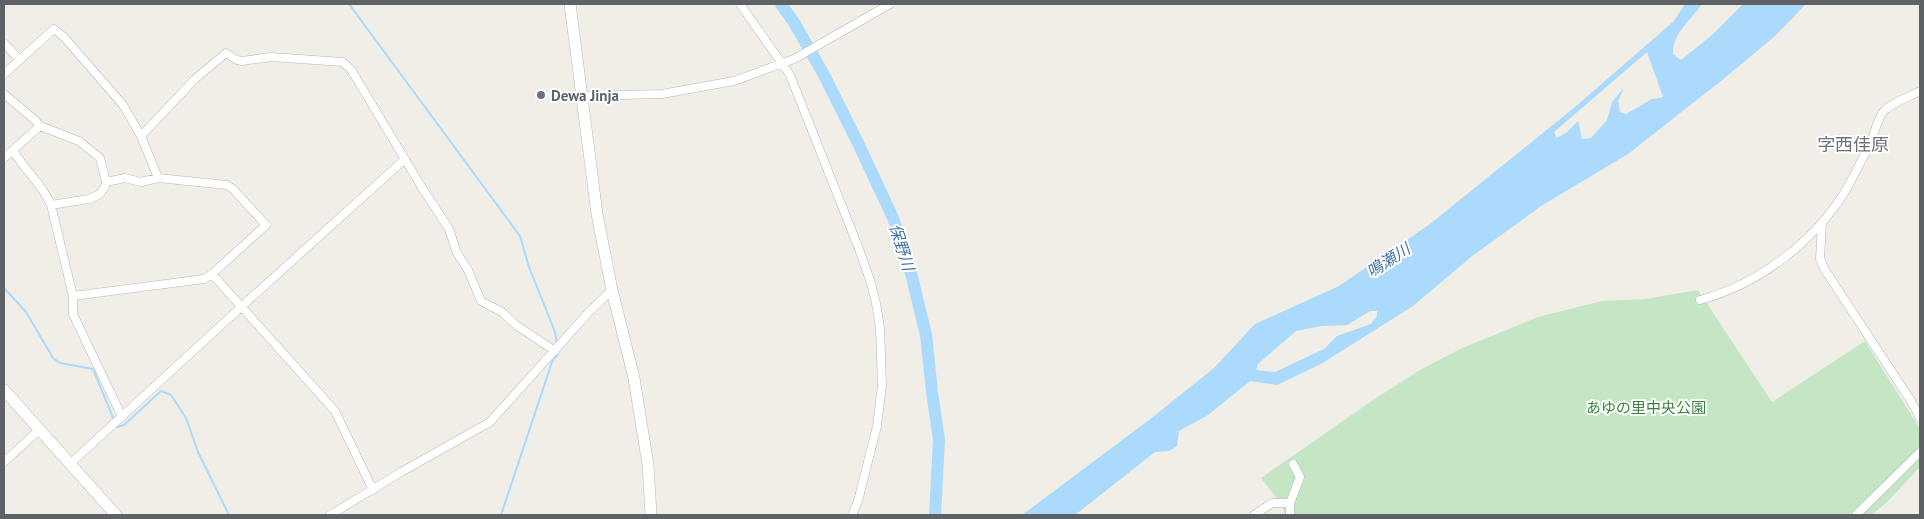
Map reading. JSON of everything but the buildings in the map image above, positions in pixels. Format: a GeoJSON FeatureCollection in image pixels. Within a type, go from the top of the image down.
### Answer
{"type":"FeatureCollection","features":[{"type":"Feature","properties":{"kind":"street"},"geometry":{"type":"LineString","coordinates":[[570,4],[597,214],[612,290],[634,378],[648,465],[650,515]]}},
{"type":"Feature","properties":{"kind":"street"},"geometry":{"type":"LineString","coordinates":[[740,4],[790,75],[871,282],[880,328],[882,385],[876,426],[858,501],[852,515]]}},
{"type":"Feature","properties":{"kind":"street"},"geometry":{"type":"LineString","coordinates":[[582,96],[662,94],[734,81],[794,58],[890,4]]}},
{"type":"Feature","properties":{"kind":"street"},"geometry":{"type":"LineString","coordinates":[[4,74],[54,29],[64,37],[122,105],[141,136],[158,178]]}},
{"type":"Feature","properties":{"kind":"street"},"geometry":{"type":"LineString","coordinates":[[4,43],[20,60]]}},
{"type":"Feature","properties":{"kind":"street"},"geometry":{"type":"LineString","coordinates":[[141,136],[195,80],[226,53],[242,61],[263,56],[343,62],[352,71],[449,229],[457,253],[468,270],[481,301],[502,312],[516,325],[555,351]]}},
{"type":"Feature","properties":{"kind":"street"},"geometry":{"type":"LineString","coordinates":[[1700,300],[1719,295],[1735,287],[1777,263],[1800,245],[1822,223],[1841,197],[1863,159],[1883,112],[1920,90]]}},
{"type":"Feature","properties":{"kind":"street"},"geometry":{"type":"LineString","coordinates":[[4,94],[40,126],[79,141],[100,158],[106,182],[103,190],[96,197],[52,205]]}},
{"type":"Feature","properties":{"kind":"street"},"geometry":{"type":"LineString","coordinates":[[4,158],[40,126]]}},
{"type":"Feature","properties":{"kind":"street"},"geometry":{"type":"LineString","coordinates":[[12,150],[45,191],[52,205],[73,296],[73,314],[121,419]]}},
{"type":"Feature","properties":{"kind":"street"},"geometry":{"type":"LineString","coordinates":[[71,463],[405,159]]}},
{"type":"Feature","properties":{"kind":"street"},"geometry":{"type":"LineString","coordinates":[[73,296],[204,279],[266,225],[234,189],[227,185],[158,178],[141,182],[125,178],[106,182]]}},
{"type":"Feature","properties":{"kind":"street"},"geometry":{"type":"LineString","coordinates":[[1822,223],[1820,259],[1824,270],[1911,401],[1920,418]]}},
{"type":"Feature","properties":{"kind":"street"},"geometry":{"type":"LineString","coordinates":[[212,274],[335,410],[373,490]]}},
{"type":"Feature","properties":{"kind":"street"},"geometry":{"type":"LineString","coordinates":[[330,515],[490,422],[589,312],[612,290]]}},
{"type":"Feature","properties":{"kind":"street"},"geometry":{"type":"LineString","coordinates":[[4,390],[116,515]]}},
{"type":"Feature","properties":{"kind":"street"},"geometry":{"type":"LineString","coordinates":[[4,462],[40,429]]}},
{"type":"Feature","properties":{"kind":"street"},"geometry":{"type":"LineString","coordinates":[[1856,515],[1920,452]]}},
{"type":"Feature","properties":{"kind":"street"},"geometry":{"type":"LineString","coordinates":[[1290,515],[1290,503],[1300,476],[1292,464]]}},
{"type":"Feature","properties":{"kind":"street"},"geometry":{"type":"LineString","coordinates":[[1254,515],[1272,503],[1290,503]]}},
{"type":"Feature","properties":{"kind":"green space","name":"あゆの里中央公園"},"geometry":{"type":"Polygon","coordinates":[[[1698,290],[1772,402],[1865,341],[1920,429],[1920,467],[1872,515],[1285,515],[1282,505],[1261,478],[1373,400],[1420,370],[1460,349],[1538,317],[1602,301],[1645,299],[1698,290]]]}},
{"type":"Feature","properties":{"kind":"water","name":"鳴瀬川"},"geometry":{"type":"Polygon","coordinates":[[[1685,4],[1702,4],[1676,40],[1673,54],[1681,60],[1712,35],[1743,4],[1806,4],[1775,36],[1628,154],[1541,206],[1471,257],[1413,306],[1321,364],[1277,385],[1250,381],[1208,415],[1179,431],[1177,446],[1169,451],[1155,452],[1075,515],[1022,515],[1149,420],[1214,368],[1255,324],[1339,286],[1430,224],[1575,107],[1674,21],[1685,4]],[[1647,52],[1554,132],[1557,138],[1567,132],[1578,121],[1582,139],[1591,138],[1607,120],[1612,102],[1624,88],[1618,101],[1620,112],[1626,114],[1652,99],[1663,97],[1647,52]],[[1370,311],[1347,325],[1321,326],[1296,331],[1258,364],[1256,370],[1275,372],[1324,349],[1337,336],[1371,324],[1377,316],[1377,311],[1370,311]]]}},
{"type":"Feature","properties":{"kind":"waterway"},"geometry":{"type":"LineString","coordinates":[[349,4],[520,236],[529,267],[555,332],[557,344]]}},
{"type":"Feature","properties":{"kind":"waterway","name":"保野川"},"geometry":{"type":"LineString","coordinates":[[781,4],[795,24],[824,75],[858,143],[893,218],[912,277],[926,335],[939,440],[935,515]]}},
{"type":"Feature","properties":{"kind":"waterway"},"geometry":{"type":"LineString","coordinates":[[4,288],[26,312],[53,358],[60,363],[93,369],[114,420]]}},
{"type":"Feature","properties":{"kind":"waterway"},"geometry":{"type":"LineString","coordinates":[[501,515],[552,362],[558,354],[557,351]]}},
{"type":"Feature","properties":{"kind":"waterway"},"geometry":{"type":"LineString","coordinates":[[115,424],[117,427],[124,425],[161,391],[171,395],[186,418],[198,452],[229,515]]}},
{"type":"Feature","properties":{"kind":"place","name":"Dewa Jinja"},"geometry":{"type":"Point","coordinates":[541,95]}},
{"type":"Feature","properties":{"kind":"district","name":"字西佳原"},"geometry":{"type":"Point","coordinates":[1853,144]}}]}
